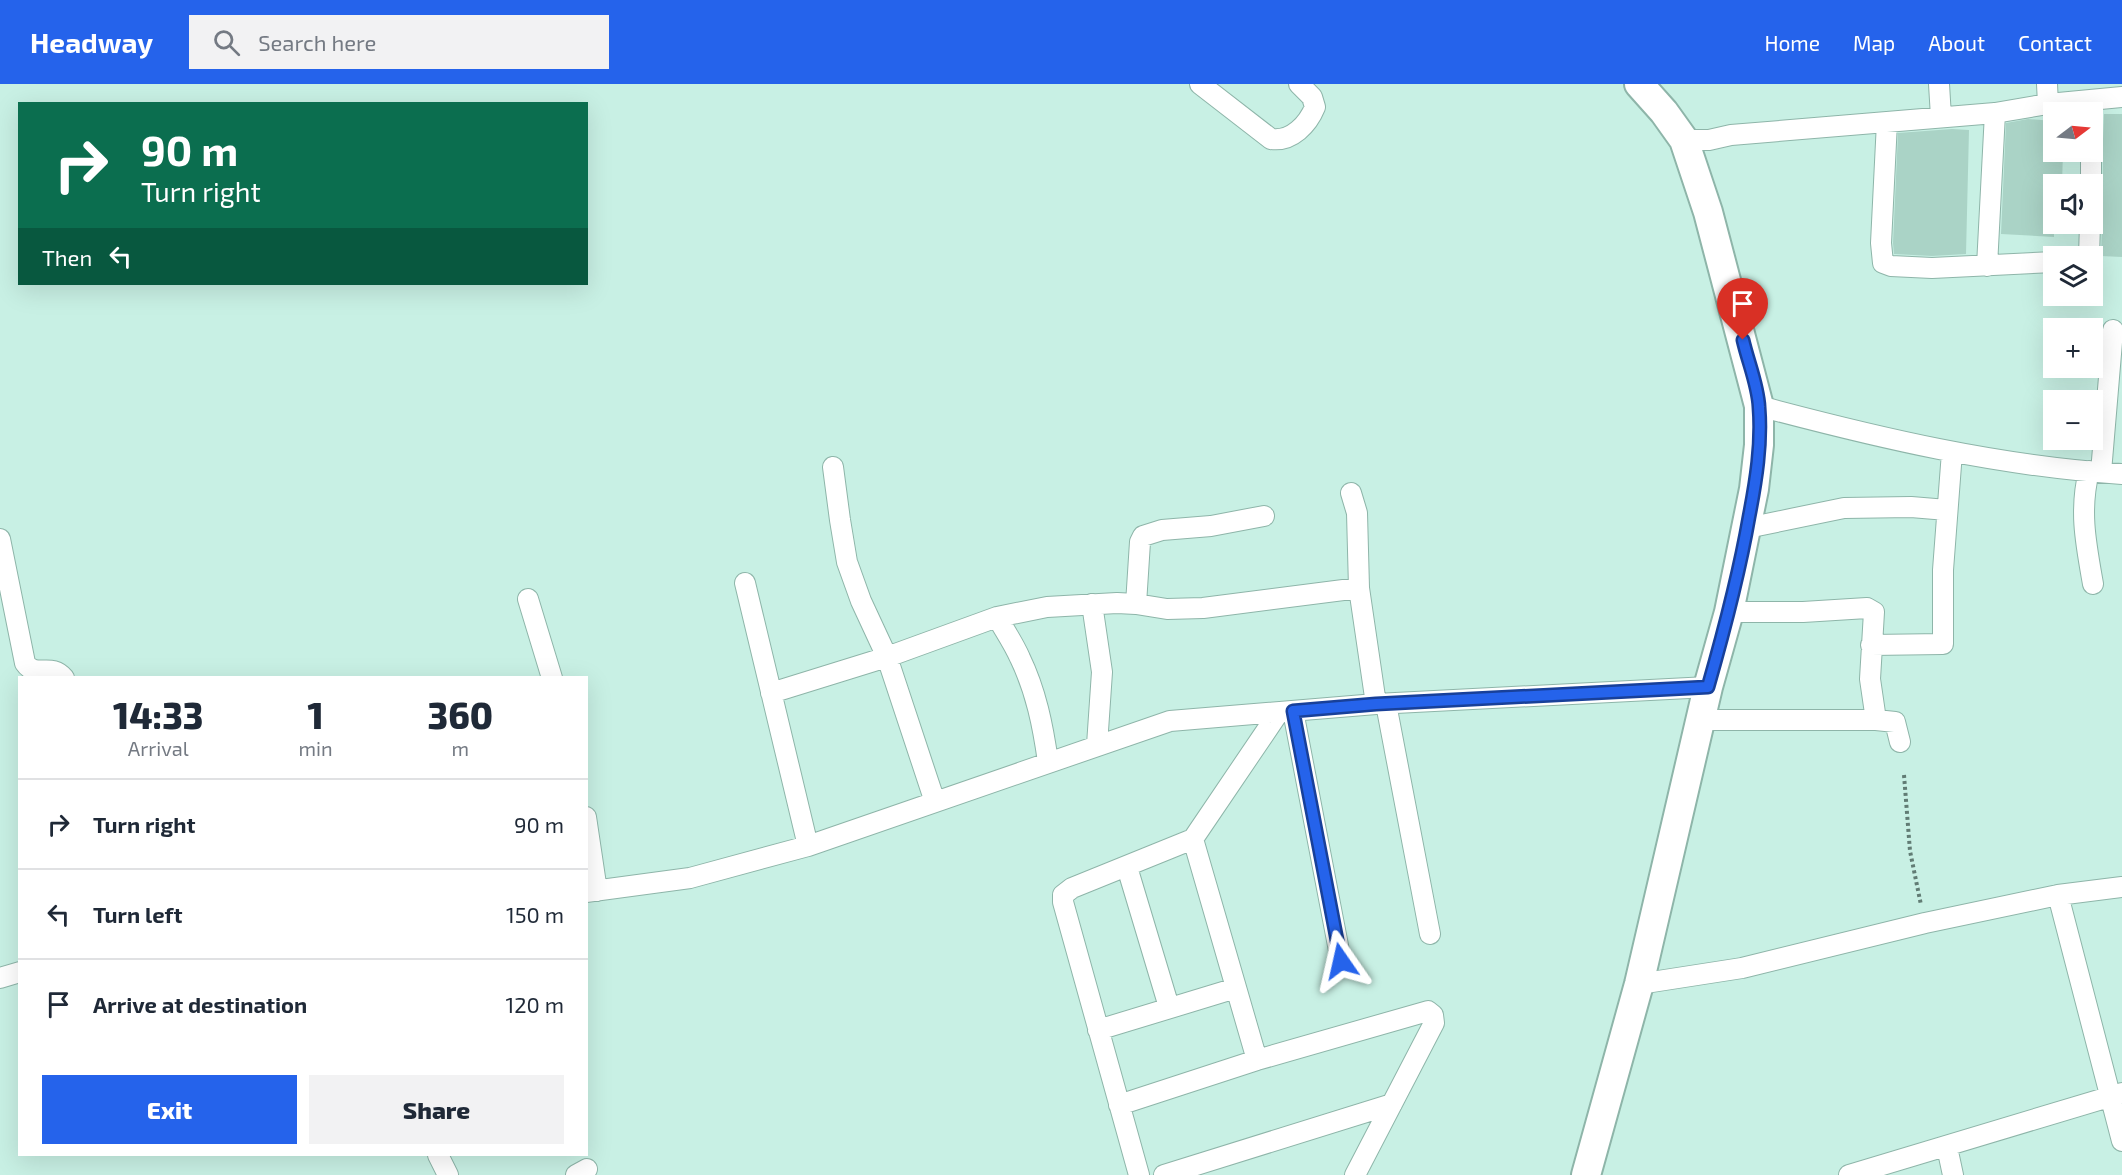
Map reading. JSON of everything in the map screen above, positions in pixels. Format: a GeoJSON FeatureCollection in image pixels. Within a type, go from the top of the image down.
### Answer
{"type":"FeatureCollection","features":[{"type":"Feature","properties":{"kind":"street"},"geometry":{"type":"LineString","coordinates":[[1200,84],[1271,139],[1279,140],[1287,137],[1309,120],[1315,107],[1312,97],[1299,84]]}},
{"type":"Feature","properties":{"kind":"street"},"geometry":{"type":"LineString","coordinates":[[1586,1175],[1640,984],[1700,720],[1729,612],[1747,528],[1759,445],[1760,406],[1708,212],[1684,140],[1664,112],[1639,84]]}},
{"type":"Feature","properties":{"kind":"street"},"geometry":{"type":"LineString","coordinates":[[1939,84],[1941,117]]}},
{"type":"Feature","properties":{"kind":"street"},"geometry":{"type":"LineString","coordinates":[[2047,84],[2048,102]]}},
{"type":"Feature","properties":{"kind":"street"},"geometry":{"type":"LineString","coordinates":[[2103,103],[2122,97]]}},
{"type":"Feature","properties":{"kind":"street"},"geometry":{"type":"LineString","coordinates":[[1684,140],[1709,140],[1731,135],[1995,113],[2043,105]]}},
{"type":"Feature","properties":{"kind":"street"},"geometry":{"type":"LineString","coordinates":[[1987,266],[1995,113]]}},
{"type":"Feature","properties":{"kind":"street"},"geometry":{"type":"LineString","coordinates":[[1887,122],[1881,243],[1883,263],[1890,266],[1932,268],[2043,263]]}},
{"type":"Feature","properties":{"kind":"street"},"geometry":{"type":"LineString","coordinates":[[2093,584],[2085,537],[2083,492],[2095,472],[2113,330]]}},
{"type":"Feature","properties":{"kind":"street"},"geometry":{"type":"LineString","coordinates":[[1760,406],[1843,428],[1952,452],[2042,466],[2122,474]]}},
{"type":"Feature","properties":{"kind":"street"},"geometry":{"type":"LineString","coordinates":[[1871,645],[1943,644],[1943,570],[1952,452]]}},
{"type":"Feature","properties":{"kind":"street"},"geometry":{"type":"LineString","coordinates":[[833,467],[847,562],[861,601],[887,657],[935,802]]}},
{"type":"Feature","properties":{"kind":"street"},"geometry":{"type":"LineString","coordinates":[[1351,493],[1357,513],[1359,533],[1359,588],[1430,934]]}},
{"type":"Feature","properties":{"kind":"street"},"geometry":{"type":"LineString","coordinates":[[1747,528],[1844,508],[1911,507],[1947,510]]}},
{"type":"Feature","properties":{"kind":"street"},"geometry":{"type":"LineString","coordinates":[[1136,604],[1140,542],[1143,536],[1162,530],[1211,526],[1264,516]]}},
{"type":"Feature","properties":{"kind":"street"},"geometry":{"type":"LineString","coordinates":[[0,539],[25,663],[29,670],[36,672],[45,669],[61,676]]}},
{"type":"Feature","properties":{"kind":"street"},"geometry":{"type":"LineString","coordinates":[[745,583],[808,846]]}},
{"type":"Feature","properties":{"kind":"street"},"geometry":{"type":"LineString","coordinates":[[771,693],[887,657],[997,617],[1047,607],[1136,604],[1167,609],[1203,608],[1359,588]]}},
{"type":"Feature","properties":{"kind":"street"},"geometry":{"type":"LineString","coordinates":[[528,598],[551,676]]}},
{"type":"Feature","properties":{"kind":"street"},"geometry":{"type":"LineString","coordinates":[[1092,604],[1102,672],[1097,745]]}},
{"type":"Feature","properties":{"kind":"street"},"geometry":{"type":"LineString","coordinates":[[1729,612],[1803,612],[1867,608],[1874,612],[1870,679],[1876,720]]}},
{"type":"Feature","properties":{"kind":"street"},"geometry":{"type":"LineString","coordinates":[[997,617],[1021,658],[1034,693],[1042,722],[1048,762]]}},
{"type":"Feature","properties":{"kind":"street"},"geometry":{"type":"LineString","coordinates":[[588,843],[592,892],[690,878],[808,846],[1170,721],[1381,704],[1708,687]]}},
{"type":"Feature","properties":{"kind":"street"},"geometry":{"type":"LineString","coordinates":[[1139,1175],[1063,902],[1063,895],[1072,888],[1193,839],[1286,711]]}},
{"type":"Feature","properties":{"kind":"street"},"geometry":{"type":"LineString","coordinates":[[1286,711],[1341,961]]}},
{"type":"Feature","properties":{"kind":"street"},"geometry":{"type":"LineString","coordinates":[[1700,720],[1876,720],[1895,722],[1900,742]]}},
{"type":"Feature","properties":{"kind":"street"},"geometry":{"type":"LineString","coordinates":[[1193,839],[1257,1060]]}},
{"type":"Feature","properties":{"kind":"street"},"geometry":{"type":"LineString","coordinates":[[1127,867],[1169,1007]]}},
{"type":"Feature","properties":{"kind":"street"},"geometry":{"type":"LineString","coordinates":[[1640,984],[1742,968],[1925,923],[2058,895],[2122,887]]}},
{"type":"Feature","properties":{"kind":"street"},"geometry":{"type":"LineString","coordinates":[[2058,895],[2116,1095],[2122,1141]]}},
{"type":"Feature","properties":{"kind":"street"},"geometry":{"type":"LineString","coordinates":[[0,978],[18,973]]}},
{"type":"Feature","properties":{"kind":"street"},"geometry":{"type":"LineString","coordinates":[[1098,1030],[1236,988]]}},
{"type":"Feature","properties":{"kind":"street"},"geometry":{"type":"LineString","coordinates":[[1119,1105],[1257,1060],[1428,1011],[1433,1015],[1434,1023],[1355,1175]]}},
{"type":"Feature","properties":{"kind":"street"},"geometry":{"type":"LineString","coordinates":[[1849,1175],[2116,1095]]}},
{"type":"Feature","properties":{"kind":"street"},"geometry":{"type":"LineString","coordinates":[[1164,1175],[1392,1104]]}},
{"type":"Feature","properties":{"kind":"street"},"geometry":{"type":"LineString","coordinates":[[1947,1147],[1953,1175]]}},
{"type":"Feature","properties":{"kind":"street"},"geometry":{"type":"LineString","coordinates":[[438,1156],[447,1175]]}},
{"type":"Feature","properties":{"kind":"path"},"geometry":{"type":"LineString","coordinates":[[1904,775],[1910,852],[1925,923]]}},
{"type":"Feature","properties":{"kind":"building"},"geometry":{"type":"Polygon","coordinates":[[[2104,114],[2122,114],[2122,257],[2103,256],[2101,246],[2104,114]]]}},
{"type":"Feature","properties":{"kind":"building"},"geometry":{"type":"Polygon","coordinates":[[[2028,119],[2043,120],[2043,162],[2063,162],[2062,174],[2043,174],[2043,234],[2054,234],[2054,237],[2001,234],[2006,123],[2028,119]]]}},
{"type":"Feature","properties":{"kind":"building"},"geometry":{"type":"Polygon","coordinates":[[[1969,130],[1966,254],[1932,256],[1894,254],[1898,133],[1969,130]]]}},
{"type":"Feature","properties":{"kind":"route"},"geometry":{"type":"LineString","coordinates":[[1341,961],[1293,711],[1376,704],[1708,687],[1729,612],[1747,528],[1759,445],[1760,406],[1743,340]]}}]}
